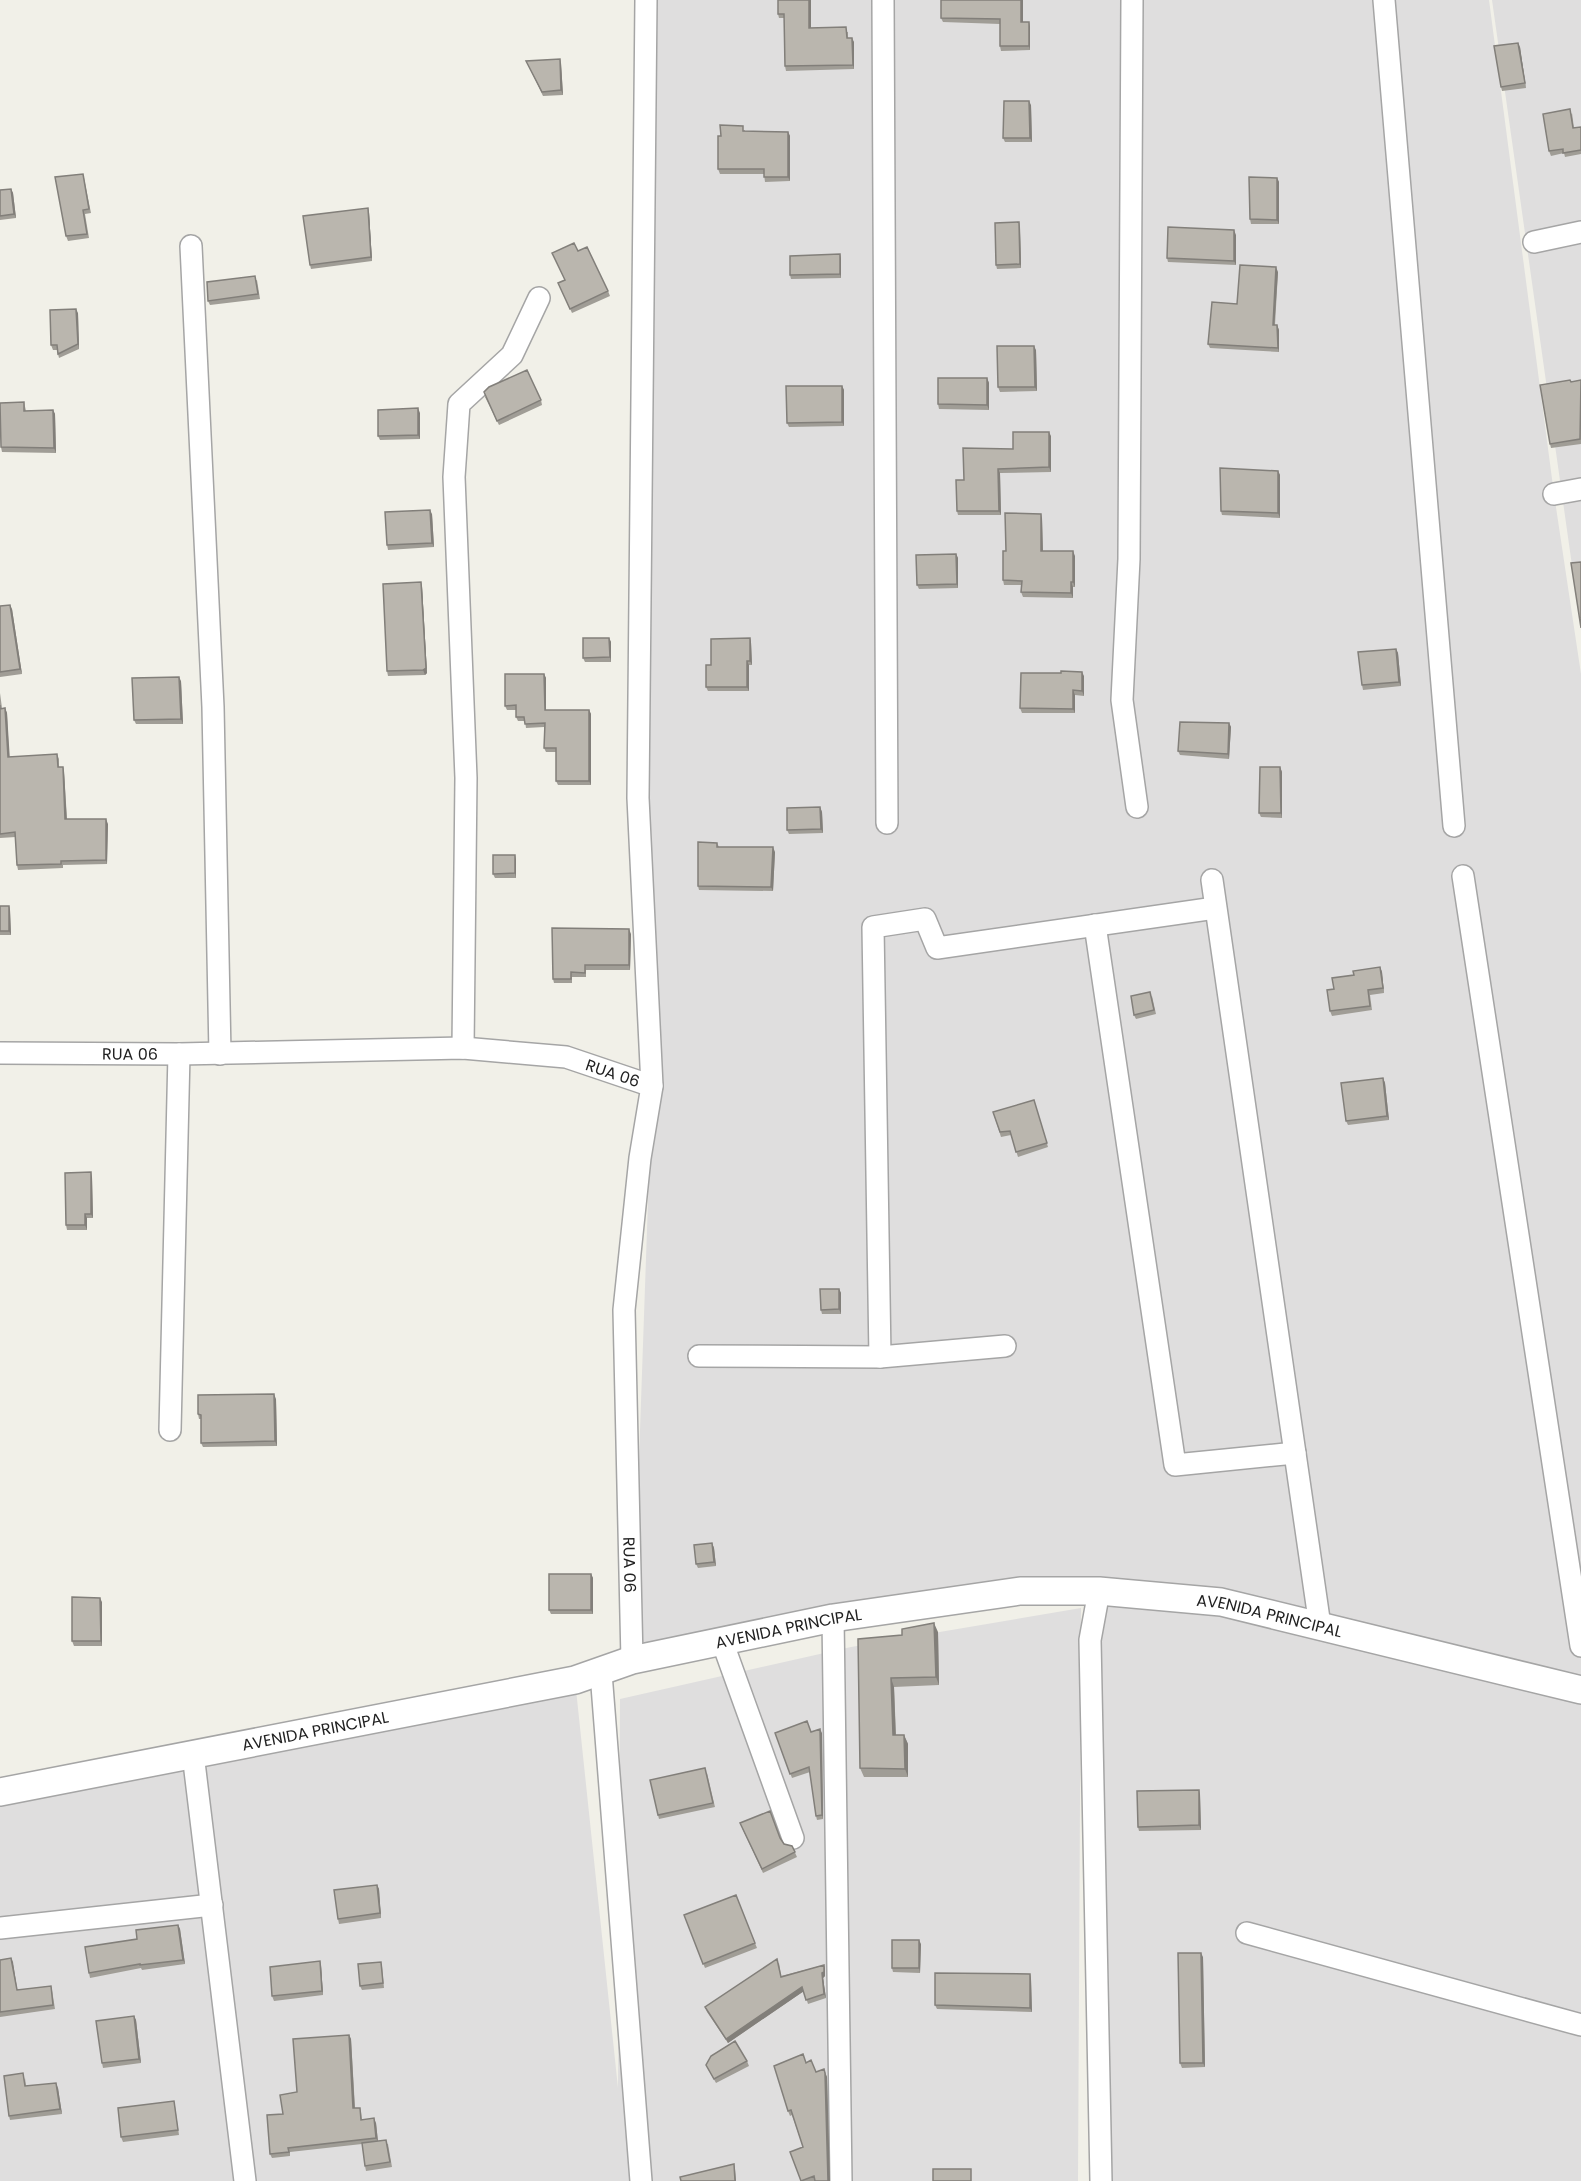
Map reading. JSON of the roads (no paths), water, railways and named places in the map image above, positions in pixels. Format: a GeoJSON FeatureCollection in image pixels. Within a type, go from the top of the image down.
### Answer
{"type":"FeatureCollection","features":[{"type":"Feature","properties":{"kind":"street"},"geometry":{"type":"LineString","coordinates":[[646,0],[638,798],[652,1086]]}},
{"type":"Feature","properties":{"kind":"street"},"geometry":{"type":"LineString","coordinates":[[883,0],[887,823]]}},
{"type":"Feature","properties":{"kind":"street"},"geometry":{"type":"LineString","coordinates":[[1132,0],[1129,559],[1122,700],[1137,807]]}},
{"type":"Feature","properties":{"kind":"street"},"geometry":{"type":"LineString","coordinates":[[1384,0],[1454,826]]}},
{"type":"Feature","properties":{"kind":"street"},"geometry":{"type":"LineString","coordinates":[[1534,242],[1581,232]]}},
{"type":"Feature","properties":{"kind":"street"},"geometry":{"type":"LineString","coordinates":[[191,246],[213,706],[220,1053]]}},
{"type":"Feature","properties":{"kind":"street"},"geometry":{"type":"LineString","coordinates":[[463,1048],[466,778],[454,477],[459,404],[512,355],[540,298]]}},
{"type":"Feature","properties":{"kind":"street"},"geometry":{"type":"LineString","coordinates":[[1554,494],[1581,489]]}},
{"type":"Feature","properties":{"kind":"street"},"geometry":{"type":"LineString","coordinates":[[1463,876],[1581,1646]]}},
{"type":"Feature","properties":{"kind":"street"},"geometry":{"type":"LineString","coordinates":[[1212,880],[1320,1626]]}},
{"type":"Feature","properties":{"kind":"street"},"geometry":{"type":"LineString","coordinates":[[880,1357],[873,927],[925,919],[937,948],[1215,908]]}},
{"type":"Feature","properties":{"kind":"street"},"geometry":{"type":"LineString","coordinates":[[1095,925],[1175,1465],[1295,1454]]}},
{"type":"Feature","properties":{"kind":"street","name":"RUA 06"},"geometry":{"type":"LineString","coordinates":[[0,1053],[180,1054],[463,1048],[566,1057],[652,1086],[640,1158],[624,1310],[632,1660]]}},
{"type":"Feature","properties":{"kind":"street"},"geometry":{"type":"LineString","coordinates":[[170,1430],[180,1054]]}},
{"type":"Feature","properties":{"kind":"street"},"geometry":{"type":"LineString","coordinates":[[699,1356],[880,1357],[1005,1347]]}},
{"type":"Feature","properties":{"kind":"street","name":"AVENIDA PRINCIPAL"},"geometry":{"type":"LineString","coordinates":[[0,1792],[575,1680],[632,1660],[833,1618],[1020,1591],[1099,1591],[1221,1602],[1581,1690]]}},
{"type":"Feature","properties":{"kind":"street"},"geometry":{"type":"LineString","coordinates":[[1099,1591],[1090,1640],[1101,2181]]}},
{"type":"Feature","properties":{"kind":"street"},"geometry":{"type":"LineString","coordinates":[[833,1618],[841,2181]]}},
{"type":"Feature","properties":{"kind":"street"},"geometry":{"type":"LineString","coordinates":[[722,1641],[793,1838]]}},
{"type":"Feature","properties":{"kind":"street"},"geometry":{"type":"LineString","coordinates":[[600,1673],[641,2181]]}},
{"type":"Feature","properties":{"kind":"street"},"geometry":{"type":"LineString","coordinates":[[193,1754],[244,2181]]}},
{"type":"Feature","properties":{"kind":"street"},"geometry":{"type":"LineString","coordinates":[[0,1928],[212,1905]]}},
{"type":"Feature","properties":{"kind":"street"},"geometry":{"type":"LineString","coordinates":[[1247,1933],[1581,2025]]}}]}
